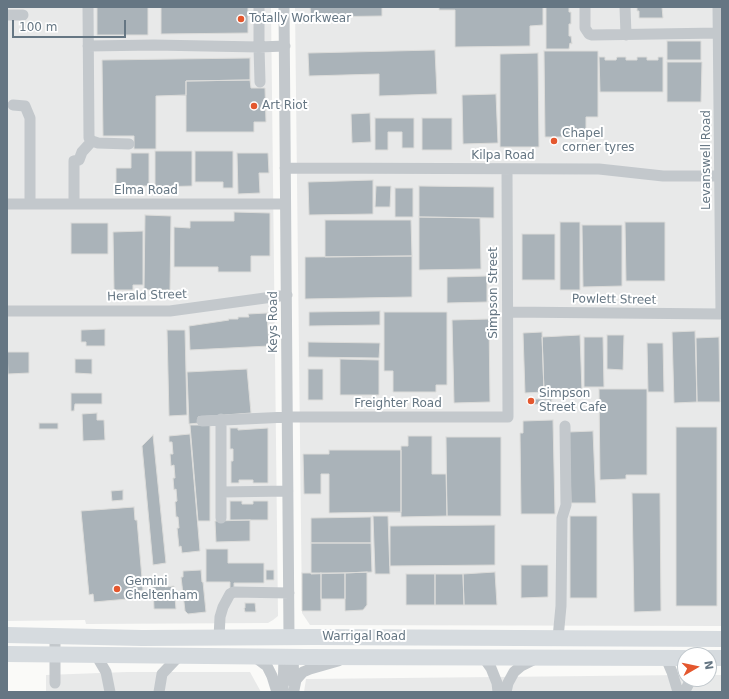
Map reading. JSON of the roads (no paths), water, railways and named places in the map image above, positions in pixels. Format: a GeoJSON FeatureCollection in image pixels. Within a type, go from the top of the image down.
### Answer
{"type":"FeatureCollection","features":[{"type":"Feature","properties":{"kind":"highway","name":"Warrigal Road"},"geometry":{"type":"LineString","coordinates":[[7,635],[142,638],[289,637],[722,639]]}},
{"type":"Feature","properties":{"kind":"highway"},"geometry":{"type":"LineString","coordinates":[[288,657],[289,637]]}},
{"type":"Feature","properties":{"kind":"highway"},"geometry":{"type":"LineString","coordinates":[[631,639],[631,658]]}},
{"type":"Feature","properties":{"kind":"highway","name":"Warrigal Road"},"geometry":{"type":"LineString","coordinates":[[7,654],[255,657],[677,658]]}},
{"type":"Feature","properties":{"kind":"street"},"geometry":{"type":"LineString","coordinates":[[88,7],[89,138],[98,143],[129,144]]}},
{"type":"Feature","properties":{"kind":"street"},"geometry":{"type":"LineString","coordinates":[[259,7],[260,82]]}},
{"type":"Feature","properties":{"kind":"street","name":"Keys Road"},"geometry":{"type":"LineString","coordinates":[[284,7],[289,637]]}},
{"type":"Feature","properties":{"kind":"street"},"geometry":{"type":"LineString","coordinates":[[584,7],[585,28],[588,34],[592,35],[719,33]]}},
{"type":"Feature","properties":{"kind":"street"},"geometry":{"type":"LineString","coordinates":[[625,7],[626,35]]}},
{"type":"Feature","properties":{"kind":"street","name":"Levanswell Road"},"geometry":{"type":"LineString","coordinates":[[718,7],[721,113],[719,176],[721,314]]}},
{"type":"Feature","properties":{"kind":"street"},"geometry":{"type":"LineString","coordinates":[[7,15],[23,15]]}},
{"type":"Feature","properties":{"kind":"street"},"geometry":{"type":"LineString","coordinates":[[88,46],[285,46]]}},
{"type":"Feature","properties":{"kind":"street"},"geometry":{"type":"LineString","coordinates":[[13,105],[25,106],[30,118],[30,204]]}},
{"type":"Feature","properties":{"kind":"street"},"geometry":{"type":"LineString","coordinates":[[74,204],[74,161],[79,160],[82,152],[92,141]]}},
{"type":"Feature","properties":{"kind":"street","name":"Kilpa Road"},"geometry":{"type":"LineString","coordinates":[[286,168],[599,169],[662,176],[719,176]]}},
{"type":"Feature","properties":{"kind":"street","name":"Simpson Street"},"geometry":{"type":"LineString","coordinates":[[507,169],[508,417]]}},
{"type":"Feature","properties":{"kind":"street","name":"Elma Road"},"geometry":{"type":"LineString","coordinates":[[7,204],[285,204]]}},
{"type":"Feature","properties":{"kind":"street","name":"Herald Street"},"geometry":{"type":"LineString","coordinates":[[7,311],[170,311],[287,295]]}},
{"type":"Feature","properties":{"kind":"street","name":"Powlett Street"},"geometry":{"type":"LineString","coordinates":[[508,312],[721,314]]}},
{"type":"Feature","properties":{"kind":"street","name":"Freighter Road"},"geometry":{"type":"LineString","coordinates":[[202,420],[288,417],[508,417]]}},
{"type":"Feature","properties":{"kind":"street"},"geometry":{"type":"LineString","coordinates":[[221,419],[221,518]]}},
{"type":"Feature","properties":{"kind":"street"},"geometry":{"type":"LineString","coordinates":[[558,638],[561,591],[562,518],[566,505],[565,426]]}},
{"type":"Feature","properties":{"kind":"street"},"geometry":{"type":"LineString","coordinates":[[221,492],[288,491]]}},
{"type":"Feature","properties":{"kind":"street"},"geometry":{"type":"LineString","coordinates":[[219,638],[220,617],[230,594],[234,592],[289,593]]}},
{"type":"Feature","properties":{"kind":"street"},"geometry":{"type":"LineString","coordinates":[[55,636],[55,683]]}},
{"type":"Feature","properties":{"kind":"street"},"geometry":{"type":"LineString","coordinates":[[96,655],[106,672],[110,692]]}},
{"type":"Feature","properties":{"kind":"street"},"geometry":{"type":"LineString","coordinates":[[159,692],[162,674],[179,656]]}},
{"type":"Feature","properties":{"kind":"street"},"geometry":{"type":"LineString","coordinates":[[255,657],[267,666],[277,692]]}},
{"type":"Feature","properties":{"kind":"street"},"geometry":{"type":"LineString","coordinates":[[288,657],[294,691]]}},
{"type":"Feature","properties":{"kind":"street"},"geometry":{"type":"LineString","coordinates":[[283,692],[288,657]]}},
{"type":"Feature","properties":{"kind":"street"},"geometry":{"type":"LineString","coordinates":[[294,691],[296,680],[304,672],[352,657]]}},
{"type":"Feature","properties":{"kind":"street"},"geometry":{"type":"LineString","coordinates":[[480,657],[486,661],[491,668],[497,683],[498,692]]}},
{"type":"Feature","properties":{"kind":"street"},"geometry":{"type":"LineString","coordinates":[[506,692],[509,681],[516,670],[538,658]]}},
{"type":"Feature","properties":{"kind":"street"},"geometry":{"type":"LineString","coordinates":[[666,658],[678,692]]}},
{"type":"Feature","properties":{"kind":"place","name":"Totally Workwear"},"geometry":{"type":"Point","coordinates":[241,19]}},
{"type":"Feature","properties":{"kind":"place","name":"Art Riot"},"geometry":{"type":"Point","coordinates":[254,106]}},
{"type":"Feature","properties":{"kind":"place","name":"Chapel corner tyres"},"geometry":{"type":"Point","coordinates":[554,141]}},
{"type":"Feature","properties":{"kind":"place","name":"Simpson Street Cafe"},"geometry":{"type":"Point","coordinates":[531,401]}},
{"type":"Feature","properties":{"kind":"place","name":"Gemini Cheltenham"},"geometry":{"type":"Point","coordinates":[117,589]}}]}
